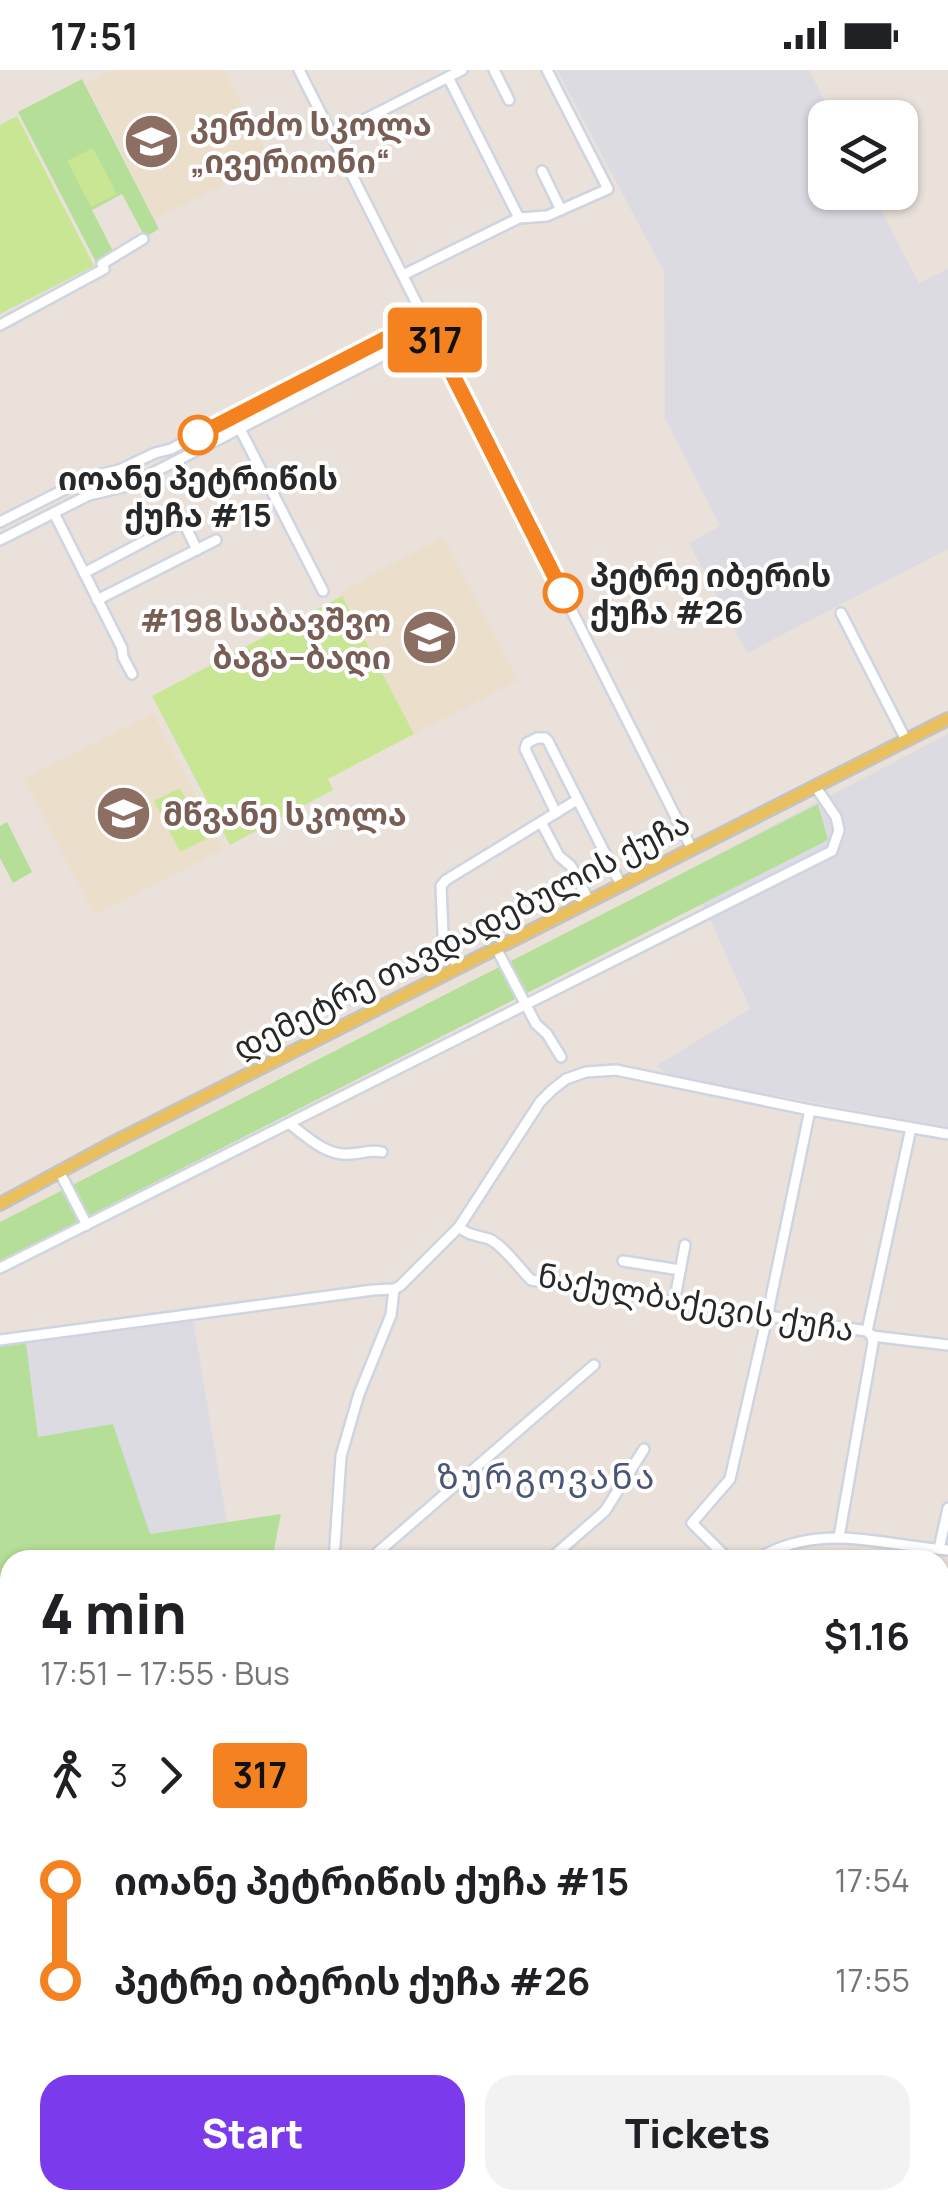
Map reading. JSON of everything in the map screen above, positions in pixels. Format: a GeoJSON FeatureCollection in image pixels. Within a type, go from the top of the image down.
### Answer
{"type":"FeatureCollection","features":[{"type":"Feature","properties":{"kind":"main road","name":"დემეტრე თავდადებულის ქუჩა"},"geometry":{"type":"LineString","coordinates":[[0,1204],[948,719]]}},
{"type":"Feature","properties":{"kind":"street"},"geometry":{"type":"LineString","coordinates":[[299,70],[692,848]]}},
{"type":"Feature","properties":{"kind":"street"},"geometry":{"type":"LineString","coordinates":[[332,136],[462,70]]}},
{"type":"Feature","properties":{"kind":"street"},"geometry":{"type":"LineString","coordinates":[[494,70],[509,100]]}},
{"type":"Feature","properties":{"kind":"street"},"geometry":{"type":"LineString","coordinates":[[403,276],[519,218],[547,216],[608,188],[547,70]]}},
{"type":"Feature","properties":{"kind":"street"},"geometry":{"type":"LineString","coordinates":[[448,77],[519,218]]}},
{"type":"Feature","properties":{"kind":"street"},"geometry":{"type":"LineString","coordinates":[[542,171],[561,210]]}},
{"type":"Feature","properties":{"kind":"street"},"geometry":{"type":"LineString","coordinates":[[0,325],[104,270],[102,264],[143,239]]}},
{"type":"Feature","properties":{"kind":"street"},"geometry":{"type":"LineString","coordinates":[[0,522],[89,478],[171,449],[394,334],[422,314]]}},
{"type":"Feature","properties":{"kind":"street"},"geometry":{"type":"LineString","coordinates":[[0,540],[89,494],[127,486],[431,331]]}},
{"type":"Feature","properties":{"kind":"street"},"geometry":{"type":"LineString","coordinates":[[252,407],[259,419]]}},
{"type":"Feature","properties":{"kind":"street"},"geometry":{"type":"LineString","coordinates":[[240,428],[323,590]]}},
{"type":"Feature","properties":{"kind":"street"},"geometry":{"type":"LineString","coordinates":[[171,449],[168,460],[177,460]]}},
{"type":"Feature","properties":{"kind":"street"},"geometry":{"type":"LineString","coordinates":[[154,453],[160,454],[164,462],[161,469]]}},
{"type":"Feature","properties":{"kind":"street"},"geometry":{"type":"LineString","coordinates":[[119,470],[115,476],[118,483],[127,486]]}},
{"type":"Feature","properties":{"kind":"street"},"geometry":{"type":"LineString","coordinates":[[104,474],[114,490]]}},
{"type":"Feature","properties":{"kind":"street"},"geometry":{"type":"LineString","coordinates":[[54,513],[132,674]]}},
{"type":"Feature","properties":{"kind":"street"},"geometry":{"type":"LineString","coordinates":[[84,573],[180,523],[184,523],[197,550]]}},
{"type":"Feature","properties":{"kind":"street"},"geometry":{"type":"LineString","coordinates":[[98,600],[216,540]]}},
{"type":"Feature","properties":{"kind":"street"},"geometry":{"type":"LineString","coordinates":[[841,613],[906,740]]}},
{"type":"Feature","properties":{"kind":"street"},"geometry":{"type":"LineString","coordinates":[[556,813],[524,747],[538,738],[548,741],[621,885]]}},
{"type":"Feature","properties":{"kind":"street"},"geometry":{"type":"LineString","coordinates":[[0,1268],[832,851],[839,830],[816,786]]}},
{"type":"Feature","properties":{"kind":"street"},"geometry":{"type":"LineString","coordinates":[[458,968],[443,935],[441,886],[577,800]]}},
{"type":"Feature","properties":{"kind":"street"},"geometry":{"type":"LineString","coordinates":[[541,822],[589,901]]}},
{"type":"Feature","properties":{"kind":"street"},"geometry":{"type":"LineString","coordinates":[[496,948],[539,1028],[561,1056]]}},
{"type":"Feature","properties":{"kind":"street"},"geometry":{"type":"LineString","coordinates":[[0,1340],[394,1289],[459,1227],[540,1102],[566,1080],[586,1072],[611,1070],[948,1134]]}},
{"type":"Feature","properties":{"kind":"street"},"geometry":{"type":"LineString","coordinates":[[719,1550],[692,1523],[730,1479],[810,1110]]}},
{"type":"Feature","properties":{"kind":"street"},"geometry":{"type":"LineString","coordinates":[[290,1124],[335,1154],[382,1152]]}},
{"type":"Feature","properties":{"kind":"street"},"geometry":{"type":"LineString","coordinates":[[839,1537],[873,1343],[870,1334],[910,1128]]}},
{"type":"Feature","properties":{"kind":"street"},"geometry":{"type":"LineString","coordinates":[[60,1172],[87,1225]]}},
{"type":"Feature","properties":{"kind":"street","name":"ნაქულბაქევის ქუჩა"},"geometry":{"type":"LineString","coordinates":[[459,1227],[477,1238],[493,1240],[532,1280],[948,1345]]}},
{"type":"Feature","properties":{"kind":"street"},"geometry":{"type":"LineString","coordinates":[[674,1303],[685,1245]]}},
{"type":"Feature","properties":{"kind":"street"},"geometry":{"type":"LineString","coordinates":[[623,1261],[680,1270]]}},
{"type":"Feature","properties":{"kind":"street"},"geometry":{"type":"LineString","coordinates":[[335,1550],[341,1456],[391,1314],[394,1289]]}},
{"type":"Feature","properties":{"kind":"street"},"geometry":{"type":"LineString","coordinates":[[381,1550],[594,1365]]}},
{"type":"Feature","properties":{"kind":"street"},"geometry":{"type":"LineString","coordinates":[[559,1550],[604,1511],[644,1449]]}},
{"type":"Feature","properties":{"kind":"street"},"geometry":{"type":"LineString","coordinates":[[775,1550],[800,1540],[839,1537],[944,1550],[948,1508]]}},
{"type":"Feature","properties":{"kind":"shaded area"},"geometry":{"type":"Polygon","coordinates":[[[113,70],[224,70],[270,160],[155,219],[86,84],[113,70]]]}},
{"type":"Feature","properties":{"kind":"shaded area"},"geometry":{"type":"Polygon","coordinates":[[[557,70],[809,70],[824,100],[808,100],[808,210],[881,210],[919,283],[948,269],[948,549],[747,653],[689,543],[720,526],[665,418],[664,272],[557,70]]]}},
{"type":"Feature","properties":{"kind":"shaded area","name":"#198 საბავშვო ბაგა–ბაღი"},"geometry":{"type":"Polygon","coordinates":[[[443,537],[518,680],[414,734],[340,592],[443,537]]]}},
{"type":"Feature","properties":{"kind":"shaded area","name":"მწვანე სკოლა"},"geometry":{"type":"Polygon","coordinates":[[[153,713],[223,849],[95,915],[24,779],[153,713]]]}},
{"type":"Feature","properties":{"kind":"shaded area"},"geometry":{"type":"Polygon","coordinates":[[[948,734],[948,1127],[670,1076],[656,1066],[750,1009],[688,870],[948,734]]]}},
{"type":"Feature","properties":{"kind":"shaded area"},"geometry":{"type":"Polygon","coordinates":[[[193,1318],[227,1522],[149,1534],[113,1425],[38,1437],[26,1343],[193,1318]]]}},
{"type":"Feature","properties":{"kind":"green space"},"geometry":{"type":"Polygon","coordinates":[[[82,79],[159,229],[145,237],[122,194],[92,210],[114,253],[96,262],[18,112],[82,79]]]}},
{"type":"Feature","properties":{"kind":"green space"},"geometry":{"type":"Polygon","coordinates":[[[17,116],[94,266],[0,314],[0,125],[17,116]]]}},
{"type":"Feature","properties":{"kind":"green space"},"geometry":{"type":"Polygon","coordinates":[[[93,148],[117,194],[91,207],[67,161],[93,148]]]}},
{"type":"Feature","properties":{"kind":"green space"},"geometry":{"type":"Polygon","coordinates":[[[342,596],[414,734],[328,779],[333,790],[230,845],[152,696],[342,596]]]}},
{"type":"Feature","properties":{"kind":"green space"},"geometry":{"type":"Polygon","coordinates":[[[180,788],[206,839],[180,852],[154,801],[180,788]]]}},
{"type":"Feature","properties":{"kind":"green space"},"geometry":{"type":"Polygon","coordinates":[[[818,804],[828,840],[0,1261],[0,1222],[818,804]]]}},
{"type":"Feature","properties":{"kind":"green space"},"geometry":{"type":"Polygon","coordinates":[[[7,822],[32,872],[13,883],[0,858],[0,826],[7,822]]]}},
{"type":"Feature","properties":{"kind":"green space"},"geometry":{"type":"Polygon","coordinates":[[[26,1343],[38,1437],[113,1424],[150,1534],[281,1514],[274,1550],[0,1550],[0,1347],[26,1343]]]}},
{"type":"Feature","properties":{"kind":"bus line","name":"317"},"geometry":{"type":"LineString","coordinates":[[198,435],[394,334],[422,314],[563,593]]}},
{"type":"Feature","properties":{"kind":"place","name":"კერძო სკოლა „ივერიონი“"},"geometry":{"type":"Point","coordinates":[151,142]}},
{"type":"Feature","properties":{"kind":"place","name":"იოანე პეტრიწის ქუჩა #15"},"geometry":{"type":"Point","coordinates":[198,435]}},
{"type":"Feature","properties":{"kind":"place","name":"პეტრე იბერის ქუჩა #26"},"geometry":{"type":"Point","coordinates":[563,593]}},
{"type":"Feature","properties":{"kind":"place","name":"#198 საბავშვო ბაგა–ბაღი"},"geometry":{"type":"Point","coordinates":[430,638]}},
{"type":"Feature","properties":{"kind":"place","name":"მწვანე სკოლა"},"geometry":{"type":"Point","coordinates":[124,814]}},
{"type":"Feature","properties":{"kind":"district","name":"ზურგოვანა"},"geometry":{"type":"Point","coordinates":[547,1476]}}]}
